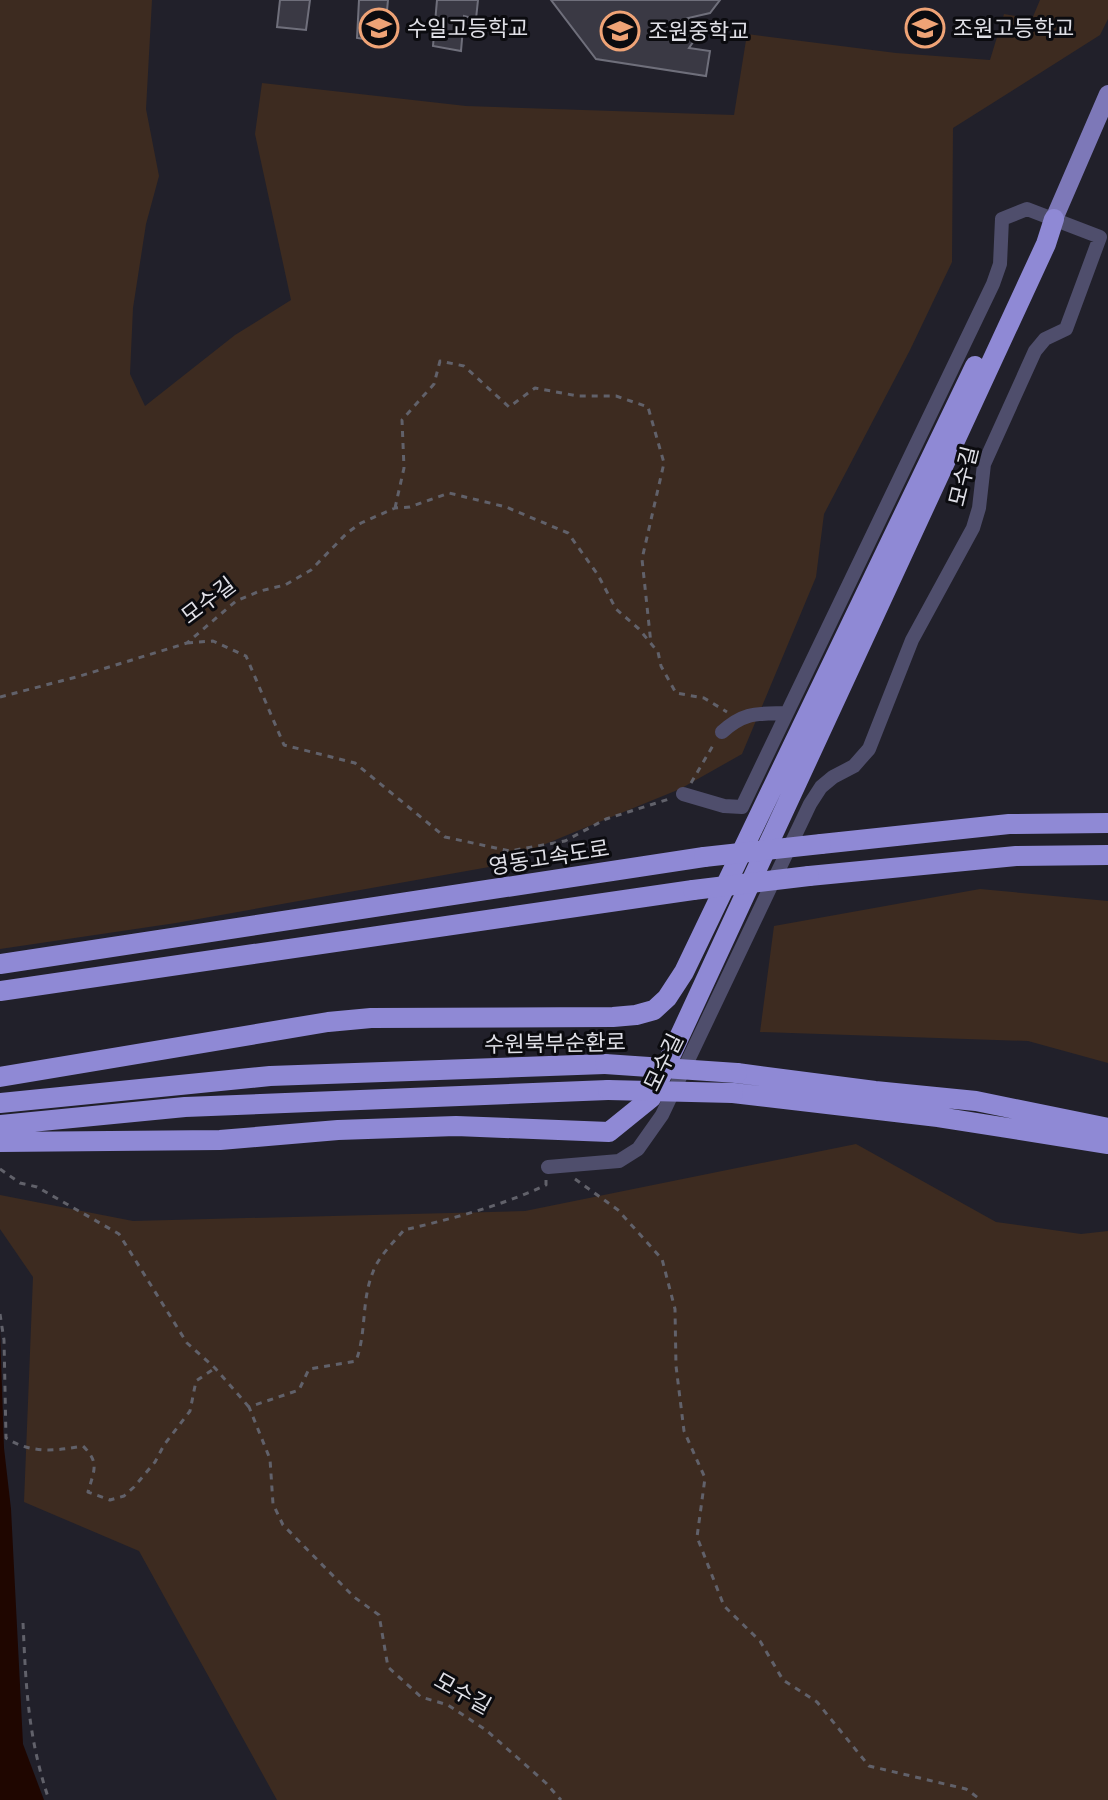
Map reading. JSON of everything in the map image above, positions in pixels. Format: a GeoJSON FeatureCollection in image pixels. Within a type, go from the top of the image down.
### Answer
{"type":"FeatureCollection","features":[{"type":"Feature","properties":{"kind":"highway"},"geometry":{"type":"LineString","coordinates":[[0,1077],[356,1019],[613,1017],[654,1010],[667,998],[684,972],[1037,239],[1054,219]]}},
{"type":"Feature","properties":{"kind":"highway"},"geometry":{"type":"LineString","coordinates":[[0,1142],[220,1140],[338,1130],[456,1126],[609,1132],[651,1098],[1000,345],[1046,244],[1054,219]]}},
{"type":"Feature","properties":{"kind":"highway","name":"영동고속도로"},"geometry":{"type":"LineString","coordinates":[[0,964],[704,857],[1009,824],[1108,823]]}},
{"type":"Feature","properties":{"kind":"highway"},"geometry":{"type":"LineString","coordinates":[[0,991],[693,890],[1016,856],[1108,855]]}},
{"type":"Feature","properties":{"kind":"highway","name":"수원북부순환로"},"geometry":{"type":"LineString","coordinates":[[0,1103],[270,1076],[605,1064],[1108,1144]]}},
{"type":"Feature","properties":{"kind":"highway","name":"수원북부순환로"},"geometry":{"type":"LineString","coordinates":[[0,1125],[185,1107],[735,1083],[875,1091],[976,1101],[1108,1128]]}},
{"type":"Feature","properties":{"kind":"main road"},"geometry":{"type":"LineString","coordinates":[[1054,219],[1108,94]]}},
{"type":"Feature","properties":{"kind":"street"},"geometry":{"type":"LineString","coordinates":[[683,794],[724,806],[742,807],[993,284],[1000,264],[1002,219],[1027,209],[1054,219],[1103,253]]}},
{"type":"Feature","properties":{"kind":"street","name":"모수길"},"geometry":{"type":"LineString","coordinates":[[548,1167],[619,1161],[638,1149],[662,1115],[810,804],[821,787],[854,766],[869,749],[912,640],[973,528],[979,508],[984,464],[1035,351],[1045,339],[1066,329],[1103,253]]}},
{"type":"Feature","properties":{"kind":"street"},"geometry":{"type":"LineString","coordinates":[[722,732],[735,720],[750,714],[787,713]]}},
{"type":"Feature","properties":{"kind":"path"},"geometry":{"type":"LineString","coordinates":[[395,508],[404,468],[402,420],[434,384],[440,361],[464,366],[509,407],[535,388],[578,396],[616,396],[648,407],[664,463],[642,559],[651,644]]}},
{"type":"Feature","properties":{"kind":"path","name":"모수길"},"geometry":{"type":"LineString","coordinates":[[0,697],[187,643],[236,601],[285,585],[311,570],[361,523],[395,508],[410,507],[449,493],[506,507],[568,533],[598,575],[616,609],[658,652],[661,666],[676,693],[704,698],[735,720]]}},
{"type":"Feature","properties":{"kind":"path"},"geometry":{"type":"LineString","coordinates":[[187,643],[213,641],[246,656],[284,745],[355,763],[445,837],[510,851],[565,841],[606,819],[683,794],[722,732]]}},
{"type":"Feature","properties":{"kind":"path"},"geometry":{"type":"LineString","coordinates":[[249,1407],[299,1390],[309,1369],[356,1361],[364,1341],[364,1310],[373,1270],[404,1230],[526,1195],[546,1185],[548,1167],[579,1181],[618,1210],[662,1259],[675,1309],[676,1366],[684,1431],[705,1478],[697,1537],[724,1606],[760,1641],[783,1680],[817,1702],[869,1766],[966,1789],[981,1800]]}},
{"type":"Feature","properties":{"kind":"path","name":"모수길"},"geometry":{"type":"LineString","coordinates":[[0,1169],[20,1183],[37,1187],[119,1234],[187,1343],[215,1368],[249,1407],[270,1459],[273,1504],[283,1525],[354,1597],[379,1615],[388,1667],[421,1697],[448,1705],[486,1730],[561,1800]]}},
{"type":"Feature","properties":{"kind":"path"},"geometry":{"type":"LineString","coordinates":[[0,1314],[7,1409],[6,1438],[18,1445],[46,1452],[83,1446],[93,1456],[95,1467],[88,1492],[110,1500],[124,1496],[155,1462],[190,1411],[196,1381],[215,1368]]}},
{"type":"Feature","properties":{"kind":"path"},"geometry":{"type":"LineString","coordinates":[[23,1623],[31,1733],[49,1800]]}},
{"type":"Feature","properties":{"kind":"shaded area"},"geometry":{"type":"Polygon","coordinates":[[[0,0],[152,0],[146,109],[159,176],[146,224],[133,308],[130,374],[145,406],[235,335],[291,300],[255,134],[262,83],[466,106],[734,115],[747,34],[896,53],[990,60],[1004,14],[1032,19],[1040,0],[1108,0],[1108,19],[1100,35],[953,128],[952,262],[910,350],[824,514],[816,577],[742,754],[680,789],[489,867],[176,923],[0,949],[0,0]]]}},
{"type":"Feature","properties":{"kind":"shaded area"},"geometry":{"type":"Polygon","coordinates":[[[980,889],[1108,901],[1108,1063],[1028,1041],[760,1032],[774,926],[980,889]]]}},
{"type":"Feature","properties":{"kind":"shaded area"},"geometry":{"type":"Polygon","coordinates":[[[856,1144],[996,1222],[1081,1234],[1108,1231],[1108,1800],[277,1800],[139,1551],[24,1502],[33,1277],[0,1229],[0,1195],[133,1221],[525,1211],[856,1144]]]}},
{"type":"Feature","properties":{"kind":"shaded area"},"geometry":{"type":"Polygon","coordinates":[[[0,1329],[4,1448],[11,1509],[23,1744],[44,1800],[0,1800],[0,1329]]]}},
{"type":"Feature","properties":{"kind":"building"},"geometry":{"type":"Polygon","coordinates":[[[280,0],[310,0],[306,30],[277,27],[280,0]]]}},
{"type":"Feature","properties":{"kind":"building"},"geometry":{"type":"Polygon","coordinates":[[[359,0],[388,0],[384,42],[357,38],[359,0]]]}},
{"type":"Feature","properties":{"kind":"building"},"geometry":{"type":"Polygon","coordinates":[[[437,0],[478,0],[476,19],[464,16],[461,51],[433,46],[437,0]]]}},
{"type":"Feature","properties":{"kind":"building"},"geometry":{"type":"Polygon","coordinates":[[[551,0],[720,0],[710,13],[688,18],[700,32],[689,48],[710,51],[706,76],[596,59],[551,0]]]}},
{"type":"Feature","properties":{"kind":"place","name":"수일고등학교"},"geometry":{"type":"Point","coordinates":[379,28]}},
{"type":"Feature","properties":{"kind":"place","name":"조원고등학교"},"geometry":{"type":"Point","coordinates":[925,28]}},
{"type":"Feature","properties":{"kind":"place","name":"조원중학교"},"geometry":{"type":"Point","coordinates":[620,31]}}]}
